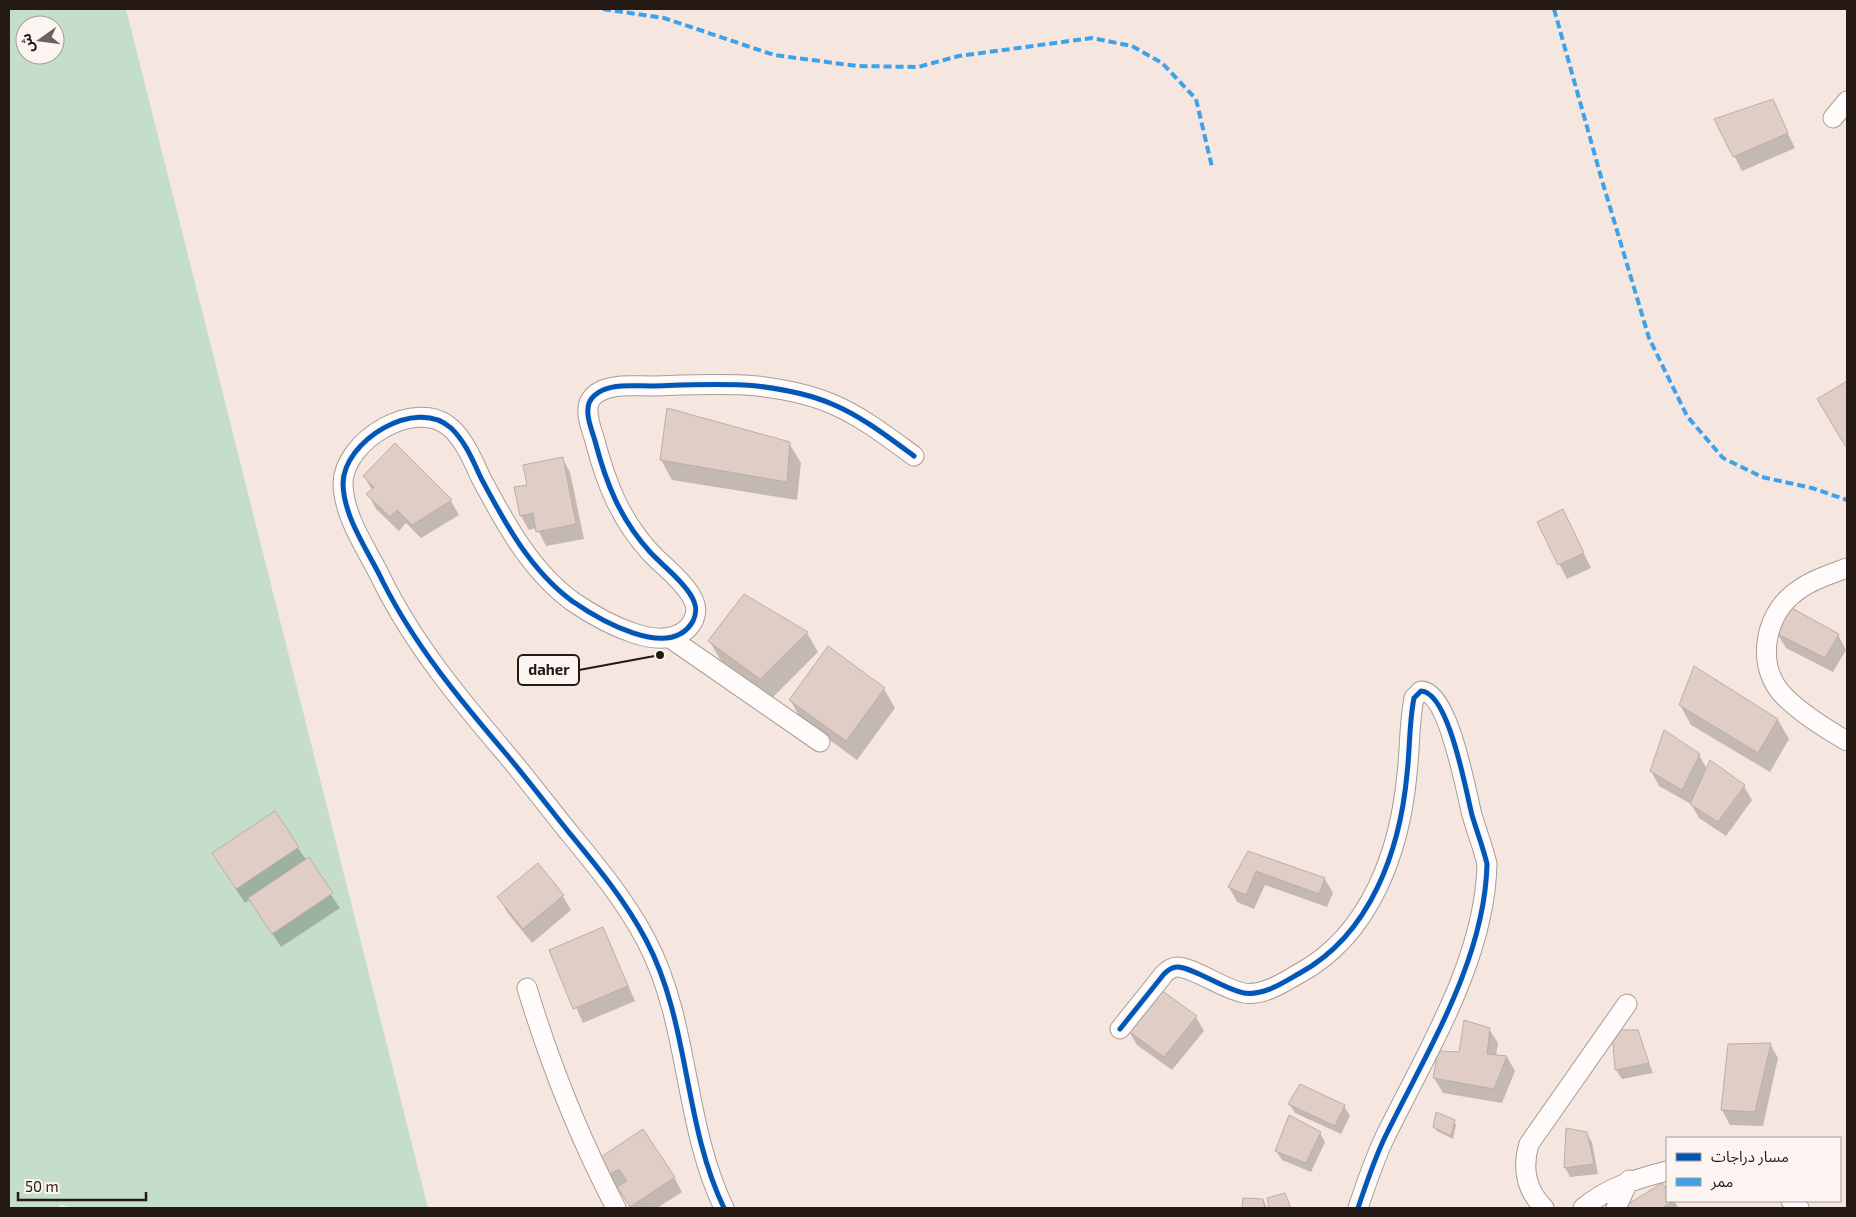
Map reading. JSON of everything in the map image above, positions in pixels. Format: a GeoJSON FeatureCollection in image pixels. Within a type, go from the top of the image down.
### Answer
{"type":"FeatureCollection","features":[{"type":"Feature","properties":{"kind":"street"},"geometry":{"type":"LineString","coordinates":[[1833,118],[1847,101]]}},
{"type":"Feature","properties":{"kind":"street"},"geometry":{"type":"LineString","coordinates":[[724,1208],[704,1155],[693,1116],[675,1020],[663,976],[645,937],[600,870],[467,709],[429,657],[388,591],[355,528],[346,502],[343,483],[346,467],[362,444],[397,422],[409,418],[435,418],[452,428],[469,453],[516,542],[539,569],[569,599],[611,624],[629,631],[644,636],[670,638],[678,635],[693,621],[696,610],[695,602],[681,582],[639,540],[618,508],[602,468],[590,423],[589,404],[596,394],[615,387],[715,385],[759,386],[802,394],[840,408],[890,438],[914,456]]}},
{"type":"Feature","properties":{"kind":"street"},"geometry":{"type":"LineString","coordinates":[[1847,568],[1817,579],[1792,595],[1780,608],[1773,621],[1768,634],[1767,645],[1767,662],[1772,680],[1784,696],[1847,741]]}},
{"type":"Feature","properties":{"kind":"street"},"geometry":{"type":"LineString","coordinates":[[670,638],[820,742]]}},
{"type":"Feature","properties":{"kind":"street"},"geometry":{"type":"LineString","coordinates":[[1120,1029],[1164,974],[1172,968],[1180,967],[1227,987],[1254,994],[1303,971],[1342,943],[1361,918],[1386,867],[1396,836],[1406,782],[1414,698],[1421,691],[1430,694],[1445,717],[1454,740],[1487,864],[1486,879],[1471,953],[1457,988],[1384,1138],[1358,1208]]}},
{"type":"Feature","properties":{"kind":"street"},"geometry":{"type":"LineString","coordinates":[[527,988],[543,1040],[563,1090],[616,1208]]}},
{"type":"Feature","properties":{"kind":"street"},"geometry":{"type":"LineString","coordinates":[[1544,1208],[1536,1200],[1529,1188],[1526,1157],[1529,1144],[1627,1004]]}},
{"type":"Feature","properties":{"kind":"street"},"geometry":{"type":"LineString","coordinates":[[1583,1208],[1598,1196],[1629,1180],[1666,1171]]}},
{"type":"Feature","properties":{"kind":"street"},"geometry":{"type":"LineString","coordinates":[[1616,1208],[1629,1180]]}},
{"type":"Feature","properties":{"kind":"green space"},"geometry":{"type":"Polygon","coordinates":[[[9,9],[126,9],[428,1208],[71,1208],[61,1204],[57,1208],[9,1208],[9,9]]]}},
{"type":"Feature","properties":{"kind":"building"},"geometry":{"type":"Polygon","coordinates":[[[1773,99],[1788,133],[1733,157],[1714,119],[1773,99]]]}},
{"type":"Feature","properties":{"kind":"building"},"geometry":{"type":"Polygon","coordinates":[[[1847,381],[1847,446],[1846,447],[1817,399],[1847,381]]]}},
{"type":"Feature","properties":{"kind":"building"},"geometry":{"type":"Polygon","coordinates":[[[667,408],[790,442],[787,482],[660,460],[667,408]]]}},
{"type":"Feature","properties":{"kind":"building"},"geometry":{"type":"Polygon","coordinates":[[[395,443],[452,500],[412,525],[397,510],[390,517],[366,494],[374,487],[363,476],[395,443]]]}},
{"type":"Feature","properties":{"kind":"building"},"geometry":{"type":"Polygon","coordinates":[[[563,457],[576,524],[536,532],[533,513],[520,516],[514,487],[527,485],[523,465],[563,457]]]}},
{"type":"Feature","properties":{"kind":"building"},"geometry":{"type":"Polygon","coordinates":[[[1563,509],[1584,553],[1558,565],[1537,522],[1563,509]]]}},
{"type":"Feature","properties":{"kind":"building"},"geometry":{"type":"Polygon","coordinates":[[[744,594],[808,632],[760,679],[708,641],[744,594]]]}},
{"type":"Feature","properties":{"kind":"building"},"geometry":{"type":"Polygon","coordinates":[[[1790,607],[1839,634],[1825,658],[1776,633],[1790,607]]]}},
{"type":"Feature","properties":{"kind":"building"},"geometry":{"type":"Polygon","coordinates":[[[828,646],[885,688],[846,741],[789,700],[828,646]]]}},
{"type":"Feature","properties":{"kind":"building"},"geometry":{"type":"Polygon","coordinates":[[[1694,666],[1778,719],[1758,753],[1679,705],[1694,666]]]}},
{"type":"Feature","properties":{"kind":"building"},"geometry":{"type":"Polygon","coordinates":[[[1664,730],[1700,754],[1682,790],[1650,771],[1664,730]]]}},
{"type":"Feature","properties":{"kind":"building"},"geometry":{"type":"Polygon","coordinates":[[[1710,760],[1745,785],[1718,822],[1690,804],[1710,760]]]}},
{"type":"Feature","properties":{"kind":"building"},"geometry":{"type":"Polygon","coordinates":[[[275,811],[299,847],[236,889],[212,853],[275,811]]]}},
{"type":"Feature","properties":{"kind":"building"},"geometry":{"type":"Polygon","coordinates":[[[1248,851],[1325,878],[1319,894],[1256,871],[1246,895],[1228,887],[1248,851]]]}},
{"type":"Feature","properties":{"kind":"building"},"geometry":{"type":"Polygon","coordinates":[[[309,857],[333,893],[272,934],[248,898],[309,857]]]}},
{"type":"Feature","properties":{"kind":"building"},"geometry":{"type":"Polygon","coordinates":[[[538,863],[564,895],[523,929],[497,897],[538,863]]]}},
{"type":"Feature","properties":{"kind":"building"},"geometry":{"type":"Polygon","coordinates":[[[603,927],[628,986],[573,1009],[549,950],[603,927]]]}},
{"type":"Feature","properties":{"kind":"building"},"geometry":{"type":"Polygon","coordinates":[[[1161,990],[1197,1016],[1164,1057],[1127,1030],[1161,990]]]}},
{"type":"Feature","properties":{"kind":"building"},"geometry":{"type":"Polygon","coordinates":[[[1464,1020],[1490,1028],[1487,1054],[1507,1056],[1494,1089],[1433,1078],[1438,1051],[1459,1052],[1464,1020]]]}},
{"type":"Feature","properties":{"kind":"building"},"geometry":{"type":"Polygon","coordinates":[[[1612,1030],[1638,1030],[1649,1063],[1615,1070],[1612,1030]]]}},
{"type":"Feature","properties":{"kind":"building"},"geometry":{"type":"Polygon","coordinates":[[[1771,1043],[1755,1112],[1721,1110],[1728,1044],[1771,1043]]]}},
{"type":"Feature","properties":{"kind":"building"},"geometry":{"type":"Polygon","coordinates":[[[1300,1084],[1345,1105],[1335,1126],[1288,1104],[1300,1084]]]}},
{"type":"Feature","properties":{"kind":"building"},"geometry":{"type":"Polygon","coordinates":[[[1436,1112],[1455,1120],[1451,1136],[1433,1127],[1436,1112]]]}},
{"type":"Feature","properties":{"kind":"building"},"geometry":{"type":"Polygon","coordinates":[[[1289,1115],[1321,1132],[1306,1163],[1275,1151],[1289,1115]]]}},
{"type":"Feature","properties":{"kind":"building"},"geometry":{"type":"Polygon","coordinates":[[[1566,1128],[1587,1132],[1594,1164],[1564,1168],[1566,1128]]]}},
{"type":"Feature","properties":{"kind":"building"},"geometry":{"type":"Polygon","coordinates":[[[643,1129],[675,1177],[630,1207],[617,1187],[627,1181],[619,1169],[609,1175],[598,1159],[643,1129]]]}},
{"type":"Feature","properties":{"kind":"building"},"geometry":{"type":"Polygon","coordinates":[[[1662,1183],[1666,1189],[1666,1202],[1671,1202],[1662,1208],[1627,1208],[1628,1204],[1662,1183]]]}},
{"type":"Feature","properties":{"kind":"building"},"geometry":{"type":"Polygon","coordinates":[[[1285,1193],[1291,1208],[1269,1208],[1267,1198],[1285,1193]]]}},
{"type":"Feature","properties":{"kind":"building"},"geometry":{"type":"Polygon","coordinates":[[[1243,1198],[1263,1199],[1265,1208],[1242,1208],[1243,1198]]]}},
{"type":"Feature","properties":{"kind":"marked path"},"geometry":{"type":"LineString","coordinates":[[603,9],[664,18],[774,55],[857,66],[918,67],[959,56],[1092,38],[1132,46],[1162,63],[1196,99],[1212,167]]}},
{"type":"Feature","properties":{"kind":"marked path"},"geometry":{"type":"LineString","coordinates":[[1554,9],[1649,338],[1687,416],[1723,458],[1762,477],[1812,488],[1847,500]]}},
{"type":"Feature","properties":{"kind":"cycle path"},"geometry":{"type":"LineString","coordinates":[[724,1208],[701,1142],[671,1005],[660,972],[646,940],[629,911],[609,883],[456,693],[409,628],[352,522],[344,497],[343,484],[346,468],[355,453],[368,439],[384,428],[401,420],[419,417],[436,419],[451,428],[460,439],[509,529],[531,560],[557,589],[584,609],[616,626],[651,637],[668,638],[682,633],[693,621],[696,610],[695,604],[681,583],[639,539],[615,500],[588,417],[589,403],[596,394],[614,387],[704,384],[757,386],[786,390],[814,397],[843,409],[874,427],[914,456]]}},
{"type":"Feature","properties":{"kind":"cycle path"},"geometry":{"type":"LineString","coordinates":[[1120,1029],[1164,974],[1172,968],[1184,968],[1236,991],[1244,993],[1259,992],[1274,988],[1300,973],[1325,956],[1346,936],[1363,913],[1378,887],[1389,860],[1403,803],[1414,698],[1421,691],[1431,696],[1440,708],[1455,745],[1472,815],[1487,864],[1484,900],[1476,935],[1451,1005],[1381,1146],[1358,1208]]}},
{"type":"Feature","properties":{"kind":"place","name":"daher"},"geometry":{"type":"Point","coordinates":[660,655]}}]}
